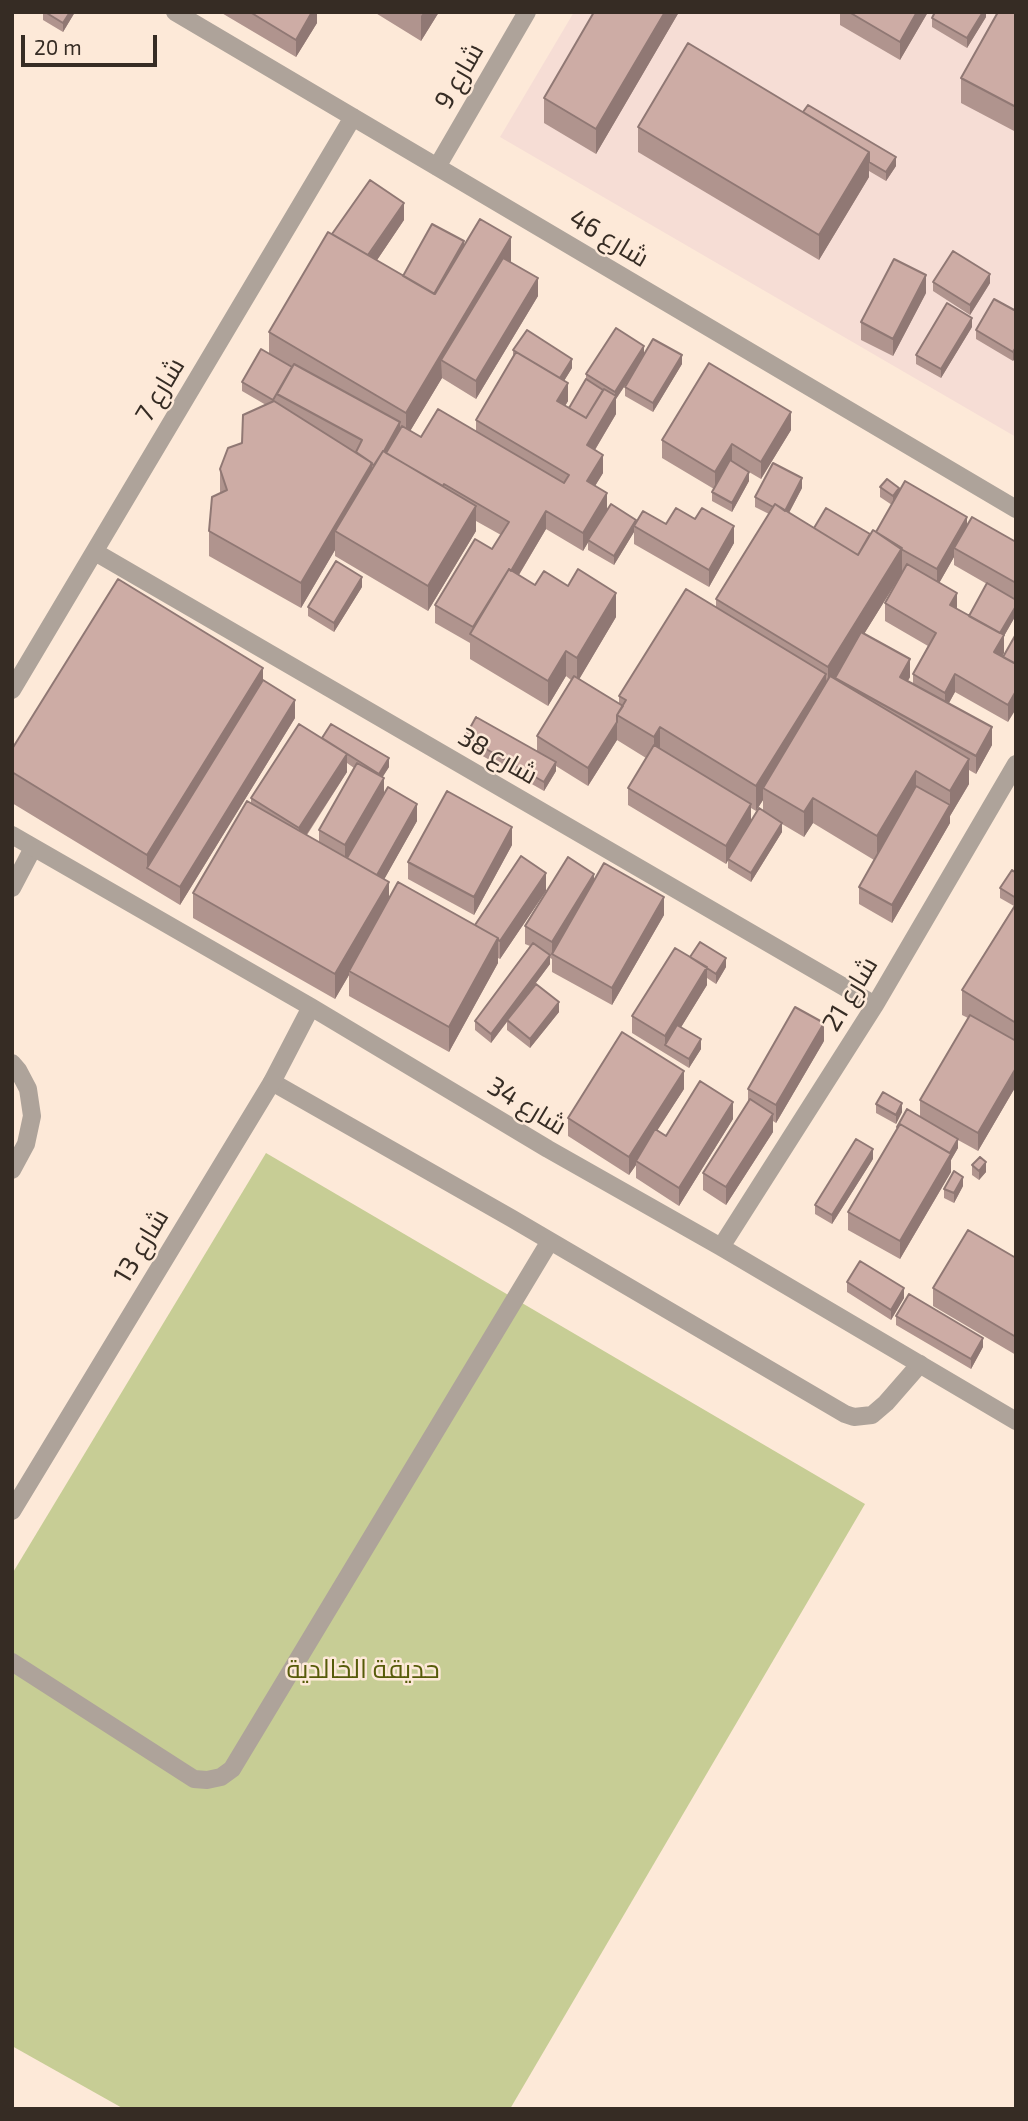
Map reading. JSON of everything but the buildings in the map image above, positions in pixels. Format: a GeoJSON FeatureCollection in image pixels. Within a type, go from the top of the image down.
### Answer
{"type":"FeatureCollection","features":[{"type":"Feature","properties":{"kind":"street","name":"شارع 46"},"geometry":{"type":"LineString","coordinates":[[176,12],[1016,509]]}},
{"type":"Feature","properties":{"kind":"street","name":"شارع 9"},"geometry":{"type":"LineString","coordinates":[[437,167],[527,12]]}},
{"type":"Feature","properties":{"kind":"street","name":"شارع 7"},"geometry":{"type":"LineString","coordinates":[[12,690],[353,117]]}},
{"type":"Feature","properties":{"kind":"street","name":"شارع 38"},"geometry":{"type":"LineString","coordinates":[[95,552],[875,1005]]}},
{"type":"Feature","properties":{"kind":"street","name":"شارع 21"},"geometry":{"type":"LineString","coordinates":[[721,1247],[875,1005],[1016,764]]}},
{"type":"Feature","properties":{"kind":"street","name":"شارع 34"},"geometry":{"type":"LineString","coordinates":[[12,835],[311,1007],[548,1149],[721,1247],[1016,1421]]}},
{"type":"Feature","properties":{"kind":"street"},"geometry":{"type":"LineString","coordinates":[[12,888],[33,848]]}},
{"type":"Feature","properties":{"kind":"street","name":"شارع 13"},"geometry":{"type":"LineString","coordinates":[[12,1511],[272,1083],[311,1007]]}},
{"type":"Feature","properties":{"kind":"street"},"geometry":{"type":"LineString","coordinates":[[12,1063],[28,1088],[32,1116],[26,1144],[12,1170]]}},
{"type":"Feature","properties":{"kind":"street"},"geometry":{"type":"LineString","coordinates":[[272,1083],[854,1417],[872,1415],[880,1409],[920,1364]]}},
{"type":"Feature","properties":{"kind":"street"},"geometry":{"type":"LineString","coordinates":[[12,1662],[194,1779],[221,1777],[232,1769],[550,1241]]}},
{"type":"Feature","properties":{"kind":"shaded area"},"geometry":{"type":"Polygon","coordinates":[[[574,12],[1016,12],[1016,437],[500,137],[574,12]]]}},
{"type":"Feature","properties":{"kind":"green space","name":"حديقة الخالدية"},"geometry":{"type":"Polygon","coordinates":[[[266,1153],[865,1504],[510,2109],[124,2109],[12,2046],[12,1574],[266,1153]]]}}]}
